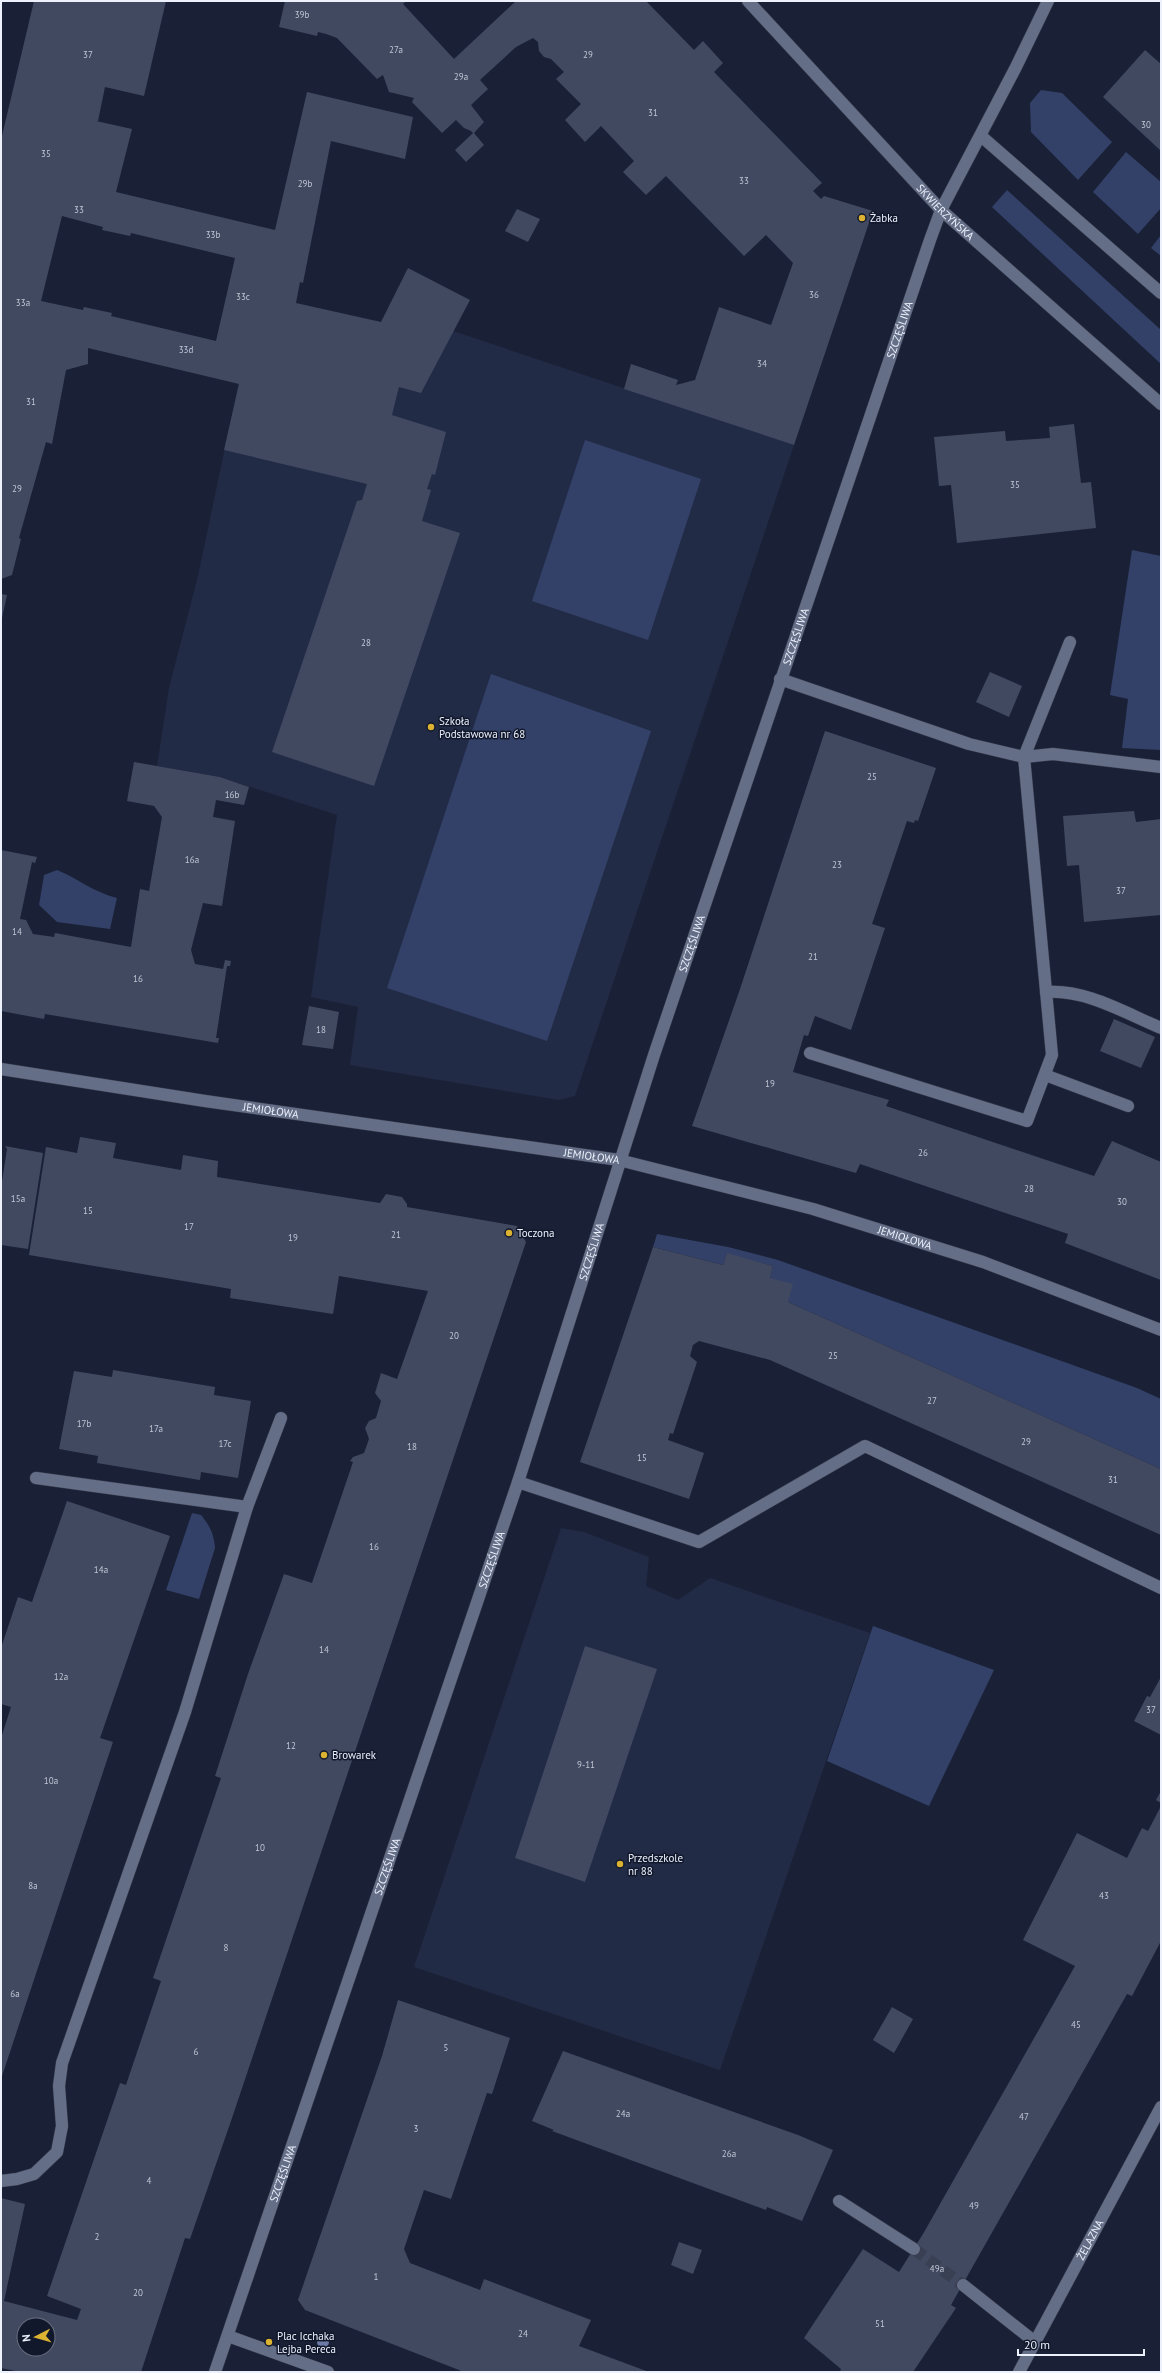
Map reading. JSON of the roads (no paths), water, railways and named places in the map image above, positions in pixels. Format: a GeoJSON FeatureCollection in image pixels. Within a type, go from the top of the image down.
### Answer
{"type":"FeatureCollection","features":[{"type":"Feature","properties":{"kind":"street","name":"SKWIERZYŃSKA"},"geometry":{"type":"LineString","coordinates":[[748,1],[941,210],[1161,404]]}},
{"type":"Feature","properties":{"kind":"street","name":"SZCZĘŚLIWA"},"geometry":{"type":"LineString","coordinates":[[215,2372],[518,1482],[619,1160],[780,679],[941,210],[981,136],[1048,1]]}},
{"type":"Feature","properties":{"kind":"street"},"geometry":{"type":"LineString","coordinates":[[981,136],[1161,293]]}},
{"type":"Feature","properties":{"kind":"street"},"geometry":{"type":"LineString","coordinates":[[810,1052],[1027,1121],[1052,1054],[1024,757],[1070,642]]}},
{"type":"Feature","properties":{"kind":"street"},"geometry":{"type":"LineString","coordinates":[[780,679],[969,744],[1024,757],[1053,754],[1161,768]]}},
{"type":"Feature","properties":{"kind":"street"},"geometry":{"type":"LineString","coordinates":[[1046,992],[1063,991],[1092,998],[1161,1028]]}},
{"type":"Feature","properties":{"kind":"street","name":"JEMIOŁOWA"},"geometry":{"type":"LineString","coordinates":[[1,1069],[205,1101],[619,1160],[813,1209],[983,1262],[1161,1330]]}},
{"type":"Feature","properties":{"kind":"street"},"geometry":{"type":"LineString","coordinates":[[1045,1075],[1128,1106]]}},
{"type":"Feature","properties":{"kind":"street"},"geometry":{"type":"LineString","coordinates":[[1,2181],[17,2179],[34,2174],[57,2152],[62,2126],[60,2086],[62,2063],[185,1712],[247,1507],[281,1418]]}},
{"type":"Feature","properties":{"kind":"street"},"geometry":{"type":"LineString","coordinates":[[518,1482],[699,1542],[864,1446],[1161,1588]]}},
{"type":"Feature","properties":{"kind":"street"},"geometry":{"type":"LineString","coordinates":[[36,1478],[247,1507]]}},
{"type":"Feature","properties":{"kind":"street","name":"ŻELAZNA"},"geometry":{"type":"LineString","coordinates":[[1019,2372],[1161,2107]]}},
{"type":"Feature","properties":{"kind":"street"},"geometry":{"type":"LineString","coordinates":[[839,2202],[914,2249]]}},
{"type":"Feature","properties":{"kind":"street"},"geometry":{"type":"LineString","coordinates":[[963,2286],[1035,2342]]}},
{"type":"Feature","properties":{"kind":"street"},"geometry":{"type":"LineString","coordinates":[[228,2336],[328,2372]]}},
{"type":"Feature","properties":{"kind":"tunnel"},"geometry":{"type":"LineString","coordinates":[[914,2249],[963,2285]]}},
{"type":"Feature","properties":{"kind":"place","name":"Żabka"},"geometry":{"type":"Point","coordinates":[862,218]}},
{"type":"Feature","properties":{"kind":"place","name":"Szkoła Podstawowa nr 68"},"geometry":{"type":"Point","coordinates":[431,727]}},
{"type":"Feature","properties":{"kind":"place","name":"Toczona"},"geometry":{"type":"Point","coordinates":[509,1233]}},
{"type":"Feature","properties":{"kind":"place","name":"Browarek"},"geometry":{"type":"Point","coordinates":[324,1755]}},
{"type":"Feature","properties":{"kind":"place","name":"Przedszkole nr 88"},"geometry":{"type":"Point","coordinates":[620,1864]}},
{"type":"Feature","properties":{"kind":"place","name":"Plac Icchaka Lejba Pereca"},"geometry":{"type":"Point","coordinates":[269,2342]}}]}
